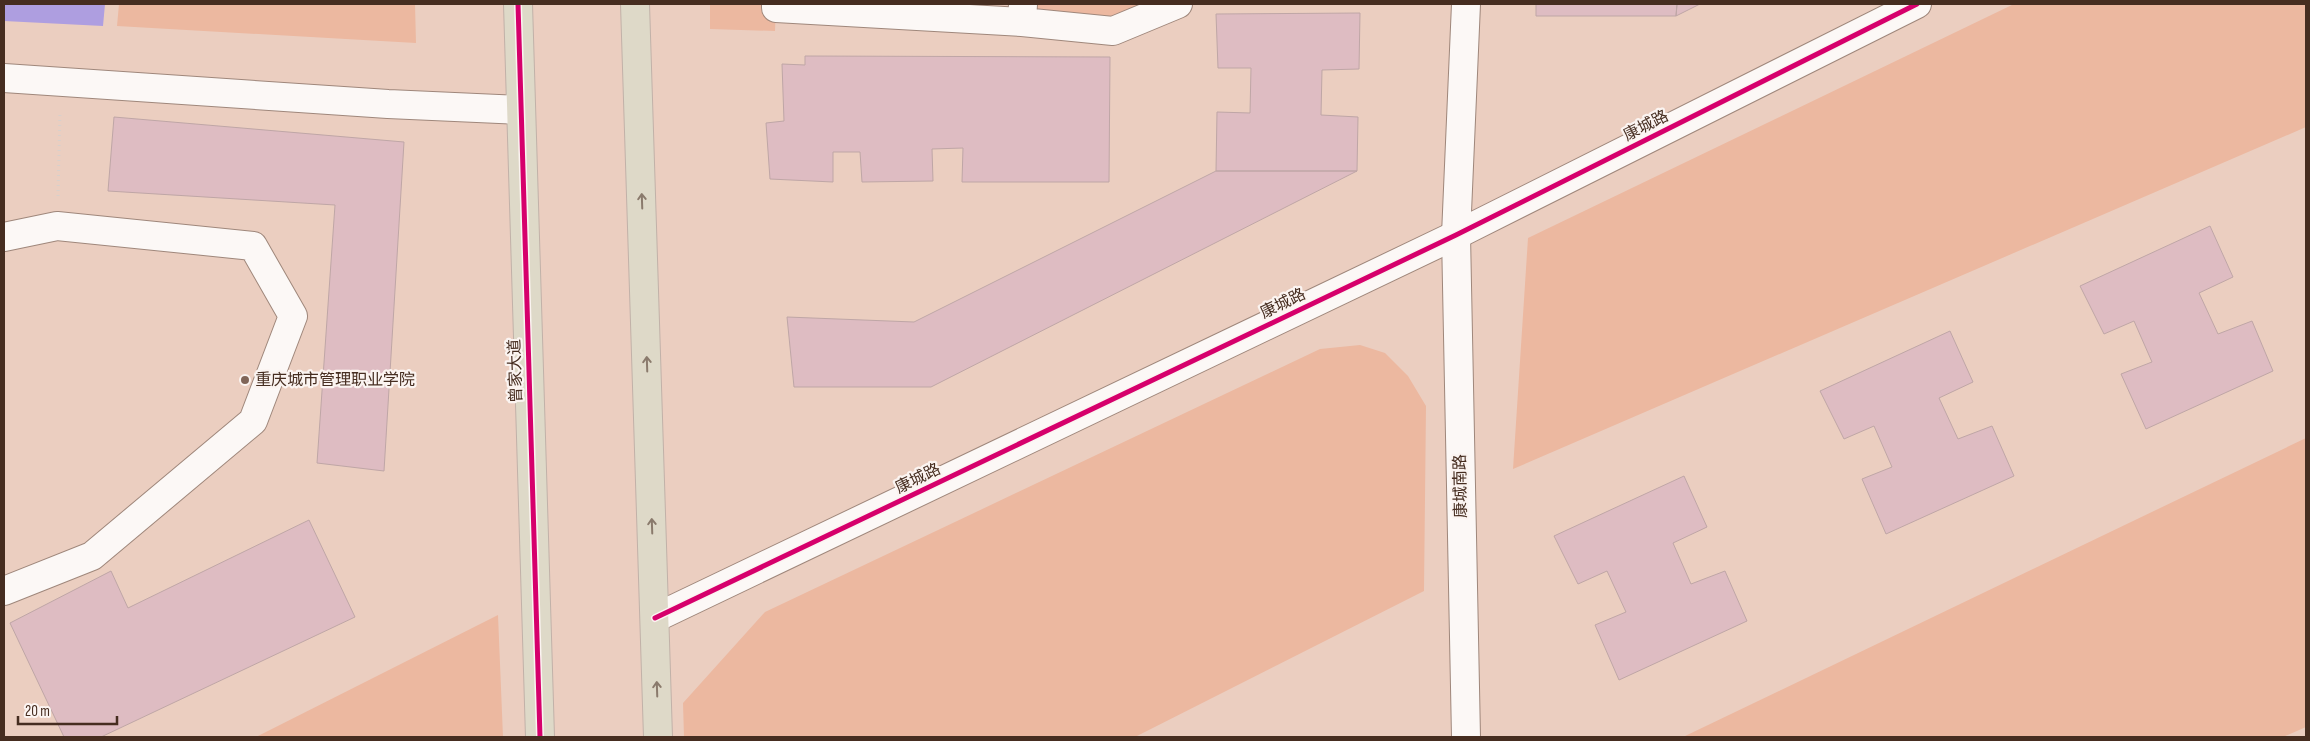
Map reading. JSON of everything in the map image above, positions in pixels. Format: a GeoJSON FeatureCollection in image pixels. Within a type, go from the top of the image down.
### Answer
{"type":"FeatureCollection","features":[{"type":"Feature","properties":{"kind":"highway","name":"曾家大道"},"geometry":{"type":"LineString","coordinates":[[518,4],[540,737]]}},
{"type":"Feature","properties":{"kind":"highway"},"geometry":{"type":"LineString","coordinates":[[635,4],[658,737]]}},
{"type":"Feature","properties":{"kind":"street"},"geometry":{"type":"LineString","coordinates":[[776,4],[776,8],[1023,13],[1113,32],[1178,4]]}},
{"type":"Feature","properties":{"kind":"street","name":"康城南路"},"geometry":{"type":"LineString","coordinates":[[1466,4],[1456,235],[1466,737]]}},
{"type":"Feature","properties":{"kind":"street","name":"康城路"},"geometry":{"type":"LineString","coordinates":[[655,618],[1456,235],[1917,4]]}},
{"type":"Feature","properties":{"kind":"street"},"geometry":{"type":"LineString","coordinates":[[4,78],[388,104],[521,110]]}},
{"type":"Feature","properties":{"kind":"street"},"geometry":{"type":"LineString","coordinates":[[4,237],[57,226],[253,246],[293,316],[253,421],[92,556],[4,591]]}},
{"type":"Feature","properties":{"kind":"path"},"geometry":{"type":"LineString","coordinates":[[57,226],[61,82]]}},
{"type":"Feature","properties":{"kind":"shaded area"},"geometry":{"type":"Polygon","coordinates":[[[4,4],[105,4],[103,26],[4,21],[4,4]]]}},
{"type":"Feature","properties":{"kind":"shaded area"},"geometry":{"type":"Polygon","coordinates":[[[119,4],[415,4],[416,43],[117,26],[119,4]]]}},
{"type":"Feature","properties":{"kind":"shaded area"},"geometry":{"type":"Polygon","coordinates":[[[710,4],[776,4],[775,31],[710,29],[710,4]]]}},
{"type":"Feature","properties":{"kind":"shaded area"},"geometry":{"type":"Polygon","coordinates":[[[1023,4],[1142,4],[1094,25],[1022,22],[1023,4]]]}},
{"type":"Feature","properties":{"kind":"shaded area"},"geometry":{"type":"Polygon","coordinates":[[[2014,4],[2306,4],[2306,127],[1513,469],[1528,238],[2014,4]]]}},
{"type":"Feature","properties":{"kind":"shaded area"},"geometry":{"type":"Polygon","coordinates":[[[1360,345],[1385,353],[1408,376],[1426,406],[1424,591],[1135,737],[684,737],[683,703],[765,612],[1320,349],[1360,345]]]}},
{"type":"Feature","properties":{"kind":"shaded area"},"geometry":{"type":"Polygon","coordinates":[[[2306,438],[2306,727],[2283,737],[1683,737],[2306,438]]]}},
{"type":"Feature","properties":{"kind":"shaded area"},"geometry":{"type":"Polygon","coordinates":[[[498,615],[503,737],[256,737],[498,615]]]}},
{"type":"Feature","properties":{"kind":"building"},"geometry":{"type":"Polygon","coordinates":[[[1536,4],[1677,4],[1676,16],[1536,16],[1536,4]]]}},
{"type":"Feature","properties":{"kind":"building"},"geometry":{"type":"Polygon","coordinates":[[[1677,4],[1700,4],[1676,16],[1677,4]]]}},
{"type":"Feature","properties":{"kind":"building"},"geometry":{"type":"Polygon","coordinates":[[[1360,13],[1359,69],[1322,70],[1321,115],[1358,117],[1357,171],[1216,171],[1217,112],[1250,113],[1251,68],[1218,68],[1216,14],[1360,13]]]}},
{"type":"Feature","properties":{"kind":"building"},"geometry":{"type":"Polygon","coordinates":[[[805,56],[1110,57],[1109,182],[962,182],[963,148],[932,149],[933,181],[862,182],[860,152],[833,152],[833,182],[770,179],[766,123],[784,121],[782,64],[805,65],[805,56]]]}},
{"type":"Feature","properties":{"kind":"building"},"geometry":{"type":"Polygon","coordinates":[[[114,117],[404,142],[384,471],[317,463],[335,205],[108,191],[114,117]]]}},
{"type":"Feature","properties":{"kind":"building"},"geometry":{"type":"Polygon","coordinates":[[[1216,171],[1357,171],[931,387],[794,387],[787,317],[914,322],[1216,171]]]}},
{"type":"Feature","properties":{"kind":"building"},"geometry":{"type":"Polygon","coordinates":[[[2210,226],[2233,277],[2199,293],[2218,334],[2252,321],[2273,371],[2146,429],[2121,374],[2152,362],[2134,321],[2104,334],[2080,286],[2210,226]]]}},
{"type":"Feature","properties":{"kind":"building"},"geometry":{"type":"Polygon","coordinates":[[[1950,331],[1973,382],[1939,398],[1958,439],[1992,426],[2014,476],[1886,534],[1862,479],[1892,467],[1874,426],[1844,439],[1820,391],[1950,331]]]}},
{"type":"Feature","properties":{"kind":"building"},"geometry":{"type":"Polygon","coordinates":[[[1684,476],[1707,527],[1673,543],[1691,584],[1725,571],[1747,621],[1619,680],[1595,625],[1626,612],[1607,571],[1578,584],[1554,536],[1684,476]]]}},
{"type":"Feature","properties":{"kind":"building"},"geometry":{"type":"Polygon","coordinates":[[[309,520],[355,617],[101,737],[64,737],[10,623],[111,571],[128,608],[309,520]]]}},
{"type":"Feature","properties":{"kind":"cycle path"},"geometry":{"type":"LineString","coordinates":[[518,4],[540,737]]}},
{"type":"Feature","properties":{"kind":"cycle path"},"geometry":{"type":"LineString","coordinates":[[655,618],[1456,235],[1917,4]]}},
{"type":"Feature","properties":{"kind":"place","name":"重庆城市管理职业学院"},"geometry":{"type":"Point","coordinates":[245,380]}}]}
